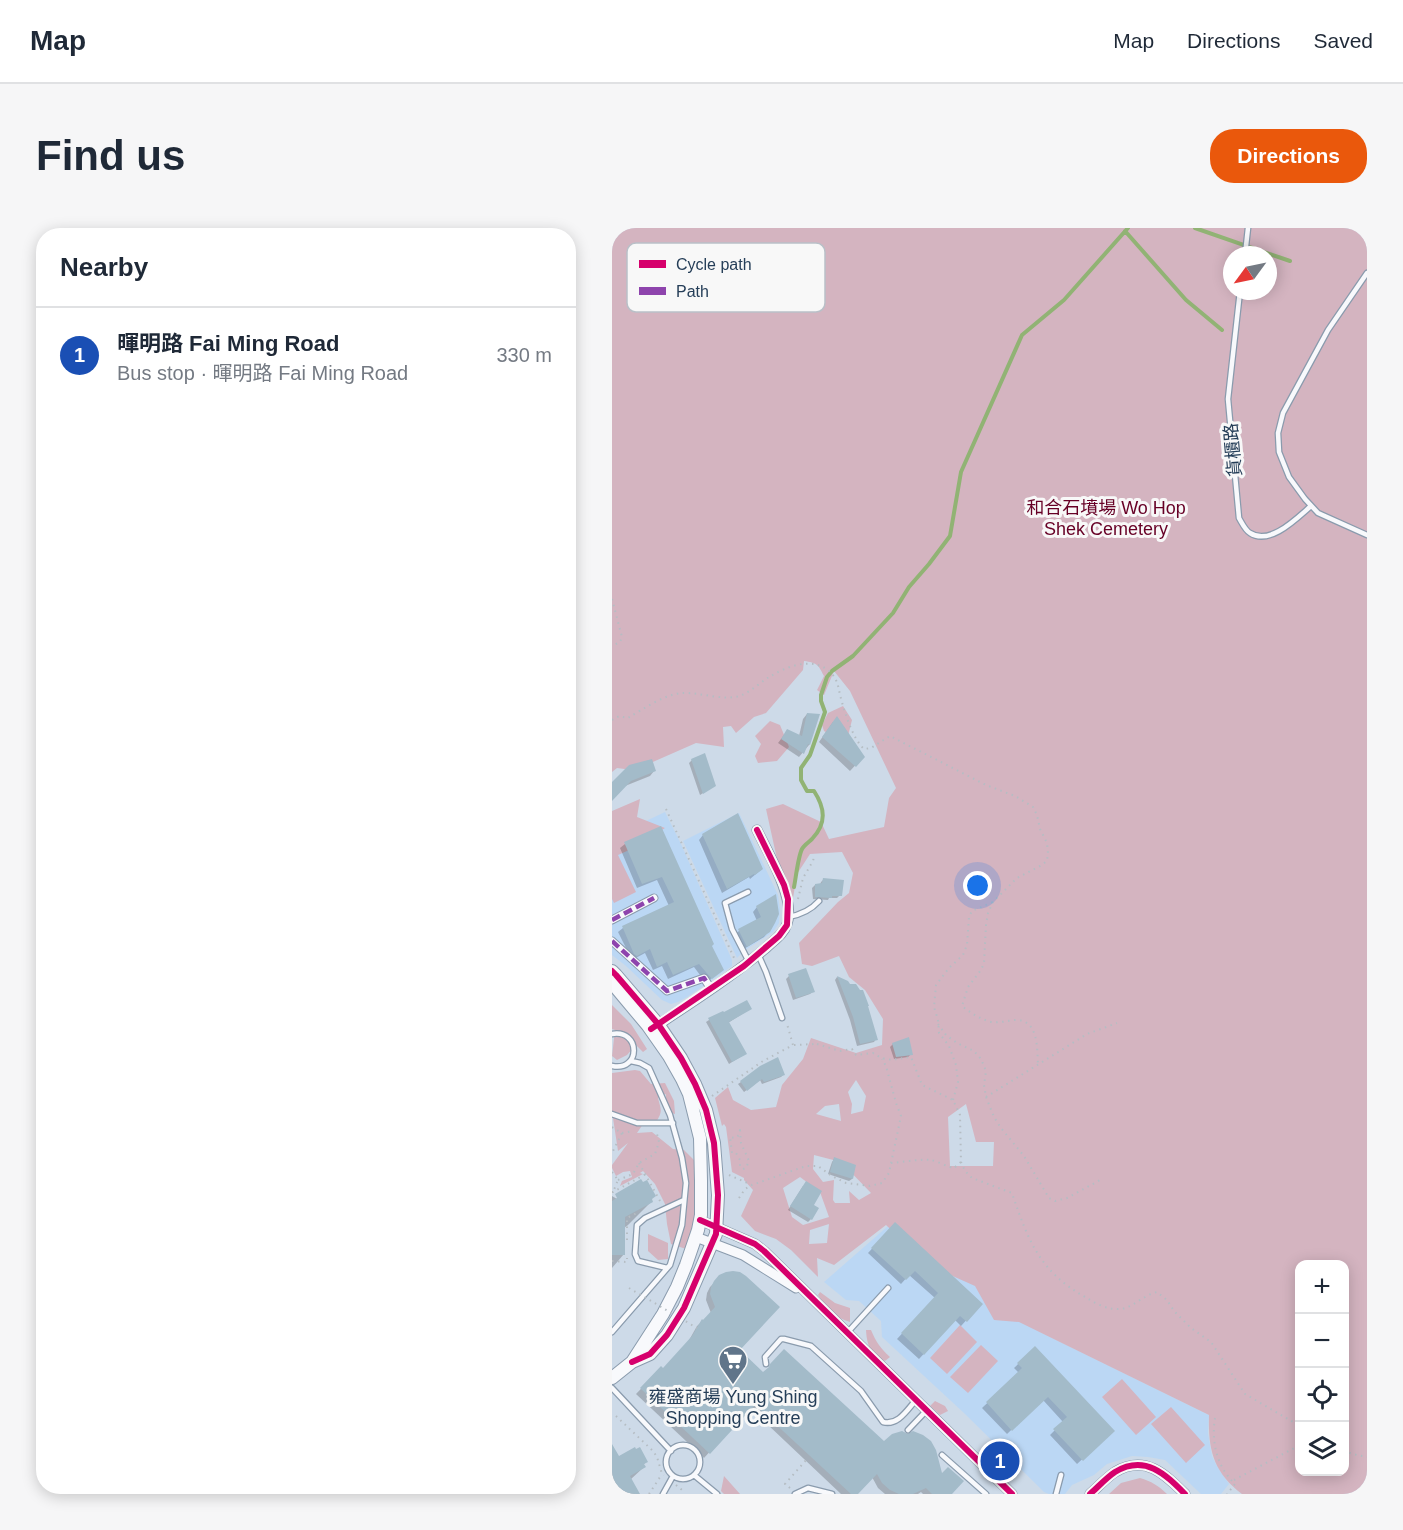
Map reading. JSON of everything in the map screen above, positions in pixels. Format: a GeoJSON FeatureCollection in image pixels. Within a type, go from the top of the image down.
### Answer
{"type":"FeatureCollection","features":[{"type":"Feature","properties":{"kind":"street"},"geometry":{"type":"LineString","coordinates":[[654,1027],[749,962],[779,936],[787,925],[788,899],[784,885],[757,830]]}},
{"type":"Feature","properties":{"kind":"street"},"geometry":{"type":"LineString","coordinates":[[612,920],[654,898]]}},
{"type":"Feature","properties":{"kind":"street"},"geometry":{"type":"LineString","coordinates":[[612,941],[667,991],[704,978],[711,989]]}},
{"type":"Feature","properties":{"kind":"street"},"geometry":{"type":"LineString","coordinates":[[612,971],[654,1027],[682,1079],[689,1094],[699,1138],[700,1220],[696,1237],[686,1265],[663,1314],[632,1362]]}},
{"type":"Feature","properties":{"kind":"street"},"geometry":{"type":"LineString","coordinates":[[612,983],[681,1058],[691,1075],[706,1110],[714,1143],[718,1195],[716,1227],[712,1243],[684,1308],[667,1335],[650,1354],[632,1362],[612,1378]]}},
{"type":"Feature","properties":{"kind":"street"},"geometry":{"type":"LineString","coordinates":[[700,1220],[755,1244],[764,1251],[1012,1494]]}},
{"type":"Feature","properties":{"kind":"street"},"geometry":{"type":"LineString","coordinates":[[696,1237],[743,1255],[813,1299]]}},
{"type":"Feature","properties":{"kind":"street"},"geometry":{"type":"LineString","coordinates":[[1090,1494],[1117,1471],[1132,1466],[1141,1466],[1157,1469],[1185,1494]]}},
{"type":"Feature","properties":{"kind":"lane"},"geometry":{"type":"LineString","coordinates":[[1246,246],[1248,228]]}},
{"type":"Feature","properties":{"kind":"lane"},"geometry":{"type":"LineString","coordinates":[[1367,273],[1328,330],[1283,413],[1278,433],[1280,452],[1289,477],[1311,506],[1318,513],[1367,535]]}},
{"type":"Feature","properties":{"kind":"lane","name":"貨櫃路"},"geometry":{"type":"LineString","coordinates":[[1239,300],[1228,399],[1239,518],[1250,534],[1259,537],[1280,532],[1311,506]]}},
{"type":"Feature","properties":{"kind":"lane"},"geometry":{"type":"LineString","coordinates":[[748,892],[725,903],[732,929],[749,962]]}},
{"type":"Feature","properties":{"kind":"lane"},"geometry":{"type":"LineString","coordinates":[[788,917],[804,913],[819,902]]}},
{"type":"Feature","properties":{"kind":"lane"},"geometry":{"type":"LineString","coordinates":[[758,954],[783,1018]]}},
{"type":"Feature","properties":{"kind":"lane"},"geometry":{"type":"LineString","coordinates":[[612,1034],[623,1034],[631,1041],[634,1051],[626,1065],[612,1066]]}},
{"type":"Feature","properties":{"kind":"lane"},"geometry":{"type":"LineString","coordinates":[[612,1332],[670,1265],[682,1225],[686,1183],[673,1123],[649,1068],[630,1061]]}},
{"type":"Feature","properties":{"kind":"lane"},"geometry":{"type":"LineString","coordinates":[[612,1114],[637,1123],[673,1123]]}},
{"type":"Feature","properties":{"kind":"lane"},"geometry":{"type":"LineString","coordinates":[[667,1268],[638,1260],[635,1254],[637,1225],[645,1218],[684,1200]]}},
{"type":"Feature","properties":{"kind":"lane"},"geometry":{"type":"LineString","coordinates":[[847,1333],[888,1288]]}},
{"type":"Feature","properties":{"kind":"lane"},"geometry":{"type":"LineString","coordinates":[[766,1364],[765,1357],[781,1339],[811,1346],[861,1390],[887,1424],[897,1421],[916,1400]]}},
{"type":"Feature","properties":{"kind":"lane"},"geometry":{"type":"LineString","coordinates":[[612,1388],[671,1451]]}},
{"type":"Feature","properties":{"kind":"lane"},"geometry":{"type":"LineString","coordinates":[[908,1430],[927,1410]]}},
{"type":"Feature","properties":{"kind":"lane"},"geometry":{"type":"LineString","coordinates":[[680,1446],[696,1451],[700,1460],[698,1471],[684,1479],[672,1478],[666,1461],[671,1451],[680,1446]]}},
{"type":"Feature","properties":{"kind":"lane"},"geometry":{"type":"LineString","coordinates":[[942,1455],[986,1494]]}},
{"type":"Feature","properties":{"kind":"lane"},"geometry":{"type":"LineString","coordinates":[[694,1475],[717,1494]]}},
{"type":"Feature","properties":{"kind":"lane"},"geometry":{"type":"LineString","coordinates":[[1056,1494],[1061,1475]]}},
{"type":"Feature","properties":{"kind":"lane"},"geometry":{"type":"LineString","coordinates":[[663,1494],[672,1478]]}},
{"type":"Feature","properties":{"kind":"lane"},"geometry":{"type":"LineString","coordinates":[[796,1494],[808,1488],[832,1494]]}},
{"type":"Feature","properties":{"kind":"path"},"geometry":{"type":"LineString","coordinates":[[612,599],[622,637],[621,642],[612,646]]}},
{"type":"Feature","properties":{"kind":"path"},"geometry":{"type":"LineString","coordinates":[[612,720],[619,716],[628,718],[653,703],[681,693],[731,697],[741,695],[769,677],[798,665],[813,663],[828,670],[838,681],[852,728],[864,749],[871,748],[890,736],[986,785],[1015,796],[1033,807],[1047,843],[1047,861],[1017,878],[993,902],[986,926],[984,963],[968,987],[962,1006],[975,1016],[994,1022],[1019,1020],[1028,1023],[1034,1030],[1038,1065]]}},
{"type":"Feature","properties":{"kind":"path"},"geometry":{"type":"LineString","coordinates":[[666,809],[735,960]]}},
{"type":"Feature","properties":{"kind":"path"},"geometry":{"type":"LineString","coordinates":[[953,1100],[958,1082],[956,1065],[950,1046],[939,1033],[934,1007],[936,985],[963,955],[967,945],[969,917],[972,911],[993,902]]}},
{"type":"Feature","properties":{"kind":"path"},"geometry":{"type":"LineString","coordinates":[[783,1018],[793,1045]]}},
{"type":"Feature","properties":{"kind":"path"},"geometry":{"type":"LineString","coordinates":[[986,1097],[1087,1034],[1117,1023]]}},
{"type":"Feature","properties":{"kind":"path"},"geometry":{"type":"LineString","coordinates":[[938,1024],[957,1044],[974,1051],[981,1059],[986,1071],[984,1085],[986,1097],[994,1117],[1024,1156],[1049,1198],[1055,1202],[1067,1198],[1102,1179]]}},
{"type":"Feature","properties":{"kind":"path"},"geometry":{"type":"LineString","coordinates":[[711,1097],[763,1061],[793,1045],[816,1044],[840,1051],[852,1049],[856,1055],[873,1053],[880,1058],[886,1066],[901,1116],[889,1173],[882,1183],[870,1186],[846,1183],[818,1166],[806,1166],[752,1185],[745,1189],[739,1198]]}},
{"type":"Feature","properties":{"kind":"path"},"geometry":{"type":"LineString","coordinates":[[880,1058],[887,1060],[911,1057],[922,1085],[953,1100],[960,1115],[962,1162],[966,1171],[972,1178],[1011,1193],[1028,1240],[1045,1265],[1068,1287],[1107,1307],[1117,1309],[1126,1308],[1149,1294],[1157,1292],[1191,1328],[1211,1342],[1245,1394],[1295,1424]]}},
{"type":"Feature","properties":{"kind":"path"},"geometry":{"type":"LineString","coordinates":[[612,1127],[622,1134]]}},
{"type":"Feature","properties":{"kind":"path"},"geometry":{"type":"LineString","coordinates":[[613,1192],[618,1180],[633,1174],[639,1163],[655,1154],[659,1142],[657,1131],[649,1127]]}},
{"type":"Feature","properties":{"kind":"path"},"geometry":{"type":"LineString","coordinates":[[612,1153],[622,1134],[640,1129]]}},
{"type":"Feature","properties":{"kind":"path"},"geometry":{"type":"LineString","coordinates":[[724,1135],[735,1138],[739,1135],[740,1130],[741,1143],[749,1161],[746,1168],[740,1166],[736,1153],[726,1153]]}},
{"type":"Feature","properties":{"kind":"path"},"geometry":{"type":"LineString","coordinates":[[730,1137],[732,1153]]}},
{"type":"Feature","properties":{"kind":"path"},"geometry":{"type":"LineString","coordinates":[[891,1162],[933,1161],[951,1168],[962,1162]]}},
{"type":"Feature","properties":{"kind":"path"},"geometry":{"type":"LineString","coordinates":[[613,1192],[646,1174],[639,1163]]}},
{"type":"Feature","properties":{"kind":"path"},"geometry":{"type":"LineString","coordinates":[[612,1172],[618,1180]]}},
{"type":"Feature","properties":{"kind":"path"},"geometry":{"type":"LineString","coordinates":[[729,1175],[752,1185]]}},
{"type":"Feature","properties":{"kind":"path"},"geometry":{"type":"LineString","coordinates":[[629,1288],[697,1328]]}},
{"type":"Feature","properties":{"kind":"path"},"geometry":{"type":"LineString","coordinates":[[616,1416],[657,1457],[662,1474],[650,1494]]}},
{"type":"Feature","properties":{"kind":"path"},"geometry":{"type":"LineString","coordinates":[[1215,1418],[1216,1451],[1224,1472],[1235,1484],[1227,1494]]}},
{"type":"Feature","properties":{"kind":"path"},"geometry":{"type":"LineString","coordinates":[[1234,1480],[1295,1447]]}},
{"type":"Feature","properties":{"kind":"path"},"geometry":{"type":"LineString","coordinates":[[1349,1452],[1367,1456]]}},
{"type":"Feature","properties":{"kind":"path"},"geometry":{"type":"LineString","coordinates":[[796,1494],[785,1484],[807,1459]]}},
{"type":"Feature","properties":{"kind":"path"},"geometry":{"type":"LineString","coordinates":[[662,1474],[672,1478],[682,1490]]}},
{"type":"Feature","properties":{"kind":"shaded area"},"geometry":{"type":"Polygon","coordinates":[[[665,812],[732,960],[732,966],[687,997],[671,1004],[662,1000],[612,955],[612,837],[665,812]]]}},
{"type":"Feature","properties":{"kind":"shaded area"},"geometry":{"type":"Polygon","coordinates":[[[739,813],[778,895],[780,910],[779,923],[773,932],[745,950],[737,958],[683,841],[739,813]]]}},
{"type":"Feature","properties":{"kind":"shaded area"},"geometry":{"type":"Polygon","coordinates":[[[896,1219],[1040,1332],[1209,1415],[1208,1433],[1212,1456],[1229,1484],[1221,1494],[1201,1494],[1165,1460],[1132,1456],[1107,1464],[1094,1475],[1072,1485],[1065,1494],[1044,1492],[882,1337],[881,1321],[859,1301],[846,1300],[824,1282],[896,1219]]]}},
{"type":"Feature","properties":{"kind":"green space","name":"和合石墳場 Wo Hop Shek Cemetery"},"geometry":{"type":"Polygon","coordinates":[[[612,228],[1367,228],[1367,1494],[1242,1494],[1224,1477],[1214,1459],[1211,1449],[1209,1415],[1019,1322],[994,1320],[975,1286],[928,1265],[886,1225],[834,1265],[817,1258],[818,1277],[791,1250],[776,1239],[755,1231],[741,1216],[753,1190],[744,1178],[732,1172],[726,1127],[724,1124],[722,1126],[715,1098],[728,1087],[733,1100],[751,1110],[776,1107],[782,1085],[803,1059],[811,1038],[856,1053],[882,1045],[883,1019],[865,990],[849,977],[839,956],[812,966],[802,964],[799,943],[849,893],[853,873],[842,852],[810,854],[797,874],[793,898],[777,859],[766,809],[783,804],[821,822],[829,839],[884,827],[889,798],[896,788],[850,691],[834,671],[824,695],[817,690],[824,676],[820,669],[814,663],[804,661],[803,670],[766,713],[754,717],[736,733],[731,726],[723,727],[724,747],[696,743],[632,770],[617,768],[612,772],[612,228]],[[856,1080],[848,1092],[852,1104],[851,1114],[863,1111],[866,1096],[856,1080]],[[839,1104],[825,1106],[816,1114],[841,1121],[839,1104]],[[966,1104],[948,1117],[950,1166],[993,1166],[994,1142],[976,1142],[966,1104]],[[814,1155],[813,1169],[823,1182],[834,1180],[833,1200],[835,1203],[850,1203],[849,1191],[859,1200],[871,1193],[841,1162],[814,1155]],[[800,1177],[783,1188],[792,1217],[803,1225],[829,1217],[820,1192],[800,1177]],[[829,1224],[810,1230],[809,1244],[827,1243],[829,1224]]]}},
{"type":"Feature","properties":{"kind":"green space"},"geometry":{"type":"Polygon","coordinates":[[[843,706],[852,720],[846,744],[824,731],[822,725],[828,713],[843,706]]]}},
{"type":"Feature","properties":{"kind":"green space"},"geometry":{"type":"Polygon","coordinates":[[[770,721],[780,725],[789,747],[777,761],[758,763],[755,756],[761,744],[755,736],[770,721]]]}},
{"type":"Feature","properties":{"kind":"green space"},"geometry":{"type":"Polygon","coordinates":[[[640,799],[637,817],[665,828],[618,855],[636,892],[614,903],[612,899],[612,811],[640,799]]]}},
{"type":"Feature","properties":{"kind":"green space"},"geometry":{"type":"Polygon","coordinates":[[[612,1005],[631,1024],[647,1049],[643,1052],[636,1045],[627,1055],[617,1060],[612,1056],[615,1030],[612,1029],[612,1005]]]}},
{"type":"Feature","properties":{"kind":"green space"},"geometry":{"type":"Polygon","coordinates":[[[640,1071],[651,1084],[665,1083],[674,1101],[675,1114],[665,1111],[666,1094],[658,1098],[661,1110],[656,1122],[643,1124],[637,1133],[652,1132],[673,1149],[684,1150],[695,1161],[704,1211],[689,1250],[671,1244],[665,1204],[655,1184],[643,1171],[640,1173],[643,1174],[620,1186],[622,1181],[632,1177],[630,1171],[616,1176],[612,1168],[628,1143],[618,1151],[612,1117],[612,1073],[640,1071]]]}},
{"type":"Feature","properties":{"kind":"green space"},"geometry":{"type":"Polygon","coordinates":[[[648,1234],[668,1243],[668,1259],[658,1260],[648,1251],[648,1234]]]}},
{"type":"Feature","properties":{"kind":"green space"},"geometry":{"type":"Polygon","coordinates":[[[820,1292],[835,1303],[850,1308],[850,1322],[835,1315],[828,1308],[818,1295],[820,1292]]]}},
{"type":"Feature","properties":{"kind":"green space"},"geometry":{"type":"Polygon","coordinates":[[[960,1325],[977,1342],[947,1374],[930,1358],[960,1325]]]}},
{"type":"Feature","properties":{"kind":"green space"},"geometry":{"type":"Polygon","coordinates":[[[866,1330],[871,1330],[879,1345],[890,1357],[885,1361],[876,1356],[871,1349],[867,1341],[866,1330]]]}},
{"type":"Feature","properties":{"kind":"green space"},"geometry":{"type":"Polygon","coordinates":[[[981,1345],[998,1361],[968,1393],[950,1377],[981,1345]]]}},
{"type":"Feature","properties":{"kind":"green space"},"geometry":{"type":"Polygon","coordinates":[[[1122,1379],[1156,1417],[1136,1435],[1102,1397],[1122,1379]]]}},
{"type":"Feature","properties":{"kind":"green space"},"geometry":{"type":"Polygon","coordinates":[[[935,1401],[945,1406],[948,1411],[940,1415],[930,1406],[935,1401]]]}},
{"type":"Feature","properties":{"kind":"green space"},"geometry":{"type":"Polygon","coordinates":[[[1171,1407],[1205,1445],[1186,1463],[1151,1424],[1171,1407]]]}},
{"type":"Feature","properties":{"kind":"green space"},"geometry":{"type":"Polygon","coordinates":[[[724,1476],[740,1494],[724,1494],[721,1491],[724,1476]]]}},
{"type":"Feature","properties":{"kind":"green space"},"geometry":{"type":"Polygon","coordinates":[[[1140,1478],[1155,1484],[1167,1494],[1109,1494],[1121,1483],[1140,1478]]]}},
{"type":"Feature","properties":{"kind":"building"},"geometry":{"type":"Polygon","coordinates":[[[807,713],[820,714],[810,745],[808,744],[804,754],[781,739],[787,729],[802,736],[807,713]]]}},
{"type":"Feature","properties":{"kind":"building"},"geometry":{"type":"Polygon","coordinates":[[[837,716],[865,757],[856,767],[822,737],[837,716]]]}},
{"type":"Feature","properties":{"kind":"building"},"geometry":{"type":"Polygon","coordinates":[[[705,753],[716,786],[703,794],[691,759],[705,753]]]}},
{"type":"Feature","properties":{"kind":"building"},"geometry":{"type":"Polygon","coordinates":[[[652,759],[656,771],[631,781],[612,801],[612,782],[629,765],[652,759]]]}},
{"type":"Feature","properties":{"kind":"building"},"geometry":{"type":"Polygon","coordinates":[[[738,813],[763,869],[727,889],[702,834],[738,813]]]}},
{"type":"Feature","properties":{"kind":"building"},"geometry":{"type":"Polygon","coordinates":[[[661,826],[724,970],[712,979],[699,964],[673,975],[667,962],[657,967],[650,949],[637,956],[622,926],[674,902],[662,877],[642,884],[624,842],[661,826]]]}},
{"type":"Feature","properties":{"kind":"building"},"geometry":{"type":"Polygon","coordinates":[[[823,878],[844,880],[842,896],[815,897],[815,884],[822,883],[823,878]]]}},
{"type":"Feature","properties":{"kind":"building"},"geometry":{"type":"Polygon","coordinates":[[[776,894],[779,914],[775,923],[770,932],[747,947],[738,929],[761,917],[756,906],[776,894]]]}},
{"type":"Feature","properties":{"kind":"building"},"geometry":{"type":"Polygon","coordinates":[[[806,968],[815,992],[796,998],[788,974],[806,968]]]}},
{"type":"Feature","properties":{"kind":"building"},"geometry":{"type":"Polygon","coordinates":[[[837,976],[850,984],[856,984],[860,990],[863,990],[878,1040],[860,1044],[853,1017],[837,976]]]}},
{"type":"Feature","properties":{"kind":"building"},"geometry":{"type":"Polygon","coordinates":[[[747,1000],[752,1009],[729,1022],[747,1054],[732,1062],[708,1018],[747,1000]]]}},
{"type":"Feature","properties":{"kind":"building"},"geometry":{"type":"Polygon","coordinates":[[[909,1037],[913,1055],[896,1057],[892,1043],[909,1037]]]}},
{"type":"Feature","properties":{"kind":"building"},"geometry":{"type":"Polygon","coordinates":[[[778,1057],[785,1075],[764,1082],[762,1079],[747,1091],[740,1081],[760,1066],[778,1057]]]}},
{"type":"Feature","properties":{"kind":"building"},"geometry":{"type":"Polygon","coordinates":[[[834,1157],[856,1165],[853,1179],[830,1172],[834,1157]]]}},
{"type":"Feature","properties":{"kind":"building"},"geometry":{"type":"Polygon","coordinates":[[[641,1179],[643,1182],[647,1180],[656,1196],[652,1199],[653,1202],[625,1217],[625,1255],[612,1255],[612,1201],[617,1198],[615,1194],[641,1179]]]}},
{"type":"Feature","properties":{"kind":"building"},"geometry":{"type":"Polygon","coordinates":[[[806,1181],[822,1191],[814,1205],[819,1208],[812,1220],[790,1206],[806,1181]]]}},
{"type":"Feature","properties":{"kind":"building"},"geometry":{"type":"Polygon","coordinates":[[[895,1222],[983,1304],[967,1322],[960,1316],[924,1355],[901,1333],[938,1293],[915,1271],[906,1280],[871,1248],[895,1222]]]}},
{"type":"Feature","properties":{"kind":"building","name":"雍盛商場 Yung Shing Shopping Centre"},"geometry":{"type":"Polygon","coordinates":[[[733,1271],[746,1276],[780,1307],[740,1350],[763,1372],[784,1349],[884,1441],[892,1434],[902,1431],[908,1434],[913,1431],[923,1435],[931,1441],[936,1450],[942,1473],[948,1467],[964,1481],[952,1494],[932,1494],[926,1488],[913,1494],[899,1494],[882,1483],[877,1474],[858,1494],[851,1494],[755,1405],[710,1454],[640,1388],[661,1366],[663,1368],[692,1336],[702,1319],[715,1307],[710,1294],[714,1281],[719,1275],[733,1271]]]}},
{"type":"Feature","properties":{"kind":"building"},"geometry":{"type":"Polygon","coordinates":[[[1035,1346],[1115,1431],[1083,1461],[1053,1429],[1067,1417],[1048,1397],[1012,1431],[986,1402],[1022,1368],[1017,1363],[1035,1346]]]}},
{"type":"Feature","properties":{"kind":"building"},"geometry":{"type":"Polygon","coordinates":[[[612,1444],[619,1456],[635,1447],[636,1449],[640,1447],[648,1462],[644,1464],[646,1467],[630,1476],[640,1494],[615,1494],[612,1489],[612,1444]]]}},
{"type":"Feature","properties":{"kind":"waterway"},"geometry":{"type":"LineString","coordinates":[[794,887],[802,849],[817,833],[823,815],[814,791],[807,791],[801,780],[801,768],[810,755],[825,712],[821,695],[827,677],[853,656],[893,613],[909,587],[950,536],[961,472],[1022,335],[1064,300],[1128,228]]}},
{"type":"Feature","properties":{"kind":"waterway"},"geometry":{"type":"LineString","coordinates":[[1195,228],[1290,261]]}},
{"type":"Feature","properties":{"kind":"waterway"},"geometry":{"type":"LineString","coordinates":[[1125,231],[1186,300],[1222,330]]}},
{"type":"Feature","properties":{"kind":"marked path"},"geometry":{"type":"LineString","coordinates":[[612,920],[654,898]]}},
{"type":"Feature","properties":{"kind":"marked path"},"geometry":{"type":"LineString","coordinates":[[612,941],[667,991],[704,978],[711,989]]}},
{"type":"Feature","properties":{"kind":"cycle path"},"geometry":{"type":"LineString","coordinates":[[651,1029],[744,966],[779,936],[787,925],[788,899],[784,885],[757,830]]}},
{"type":"Feature","properties":{"kind":"cycle path"},"geometry":{"type":"LineString","coordinates":[[612,971],[658,1024],[695,1084],[706,1110],[714,1143],[718,1195],[716,1234],[684,1308],[667,1335],[650,1354],[632,1362]]}},
{"type":"Feature","properties":{"kind":"cycle path"},"geometry":{"type":"LineString","coordinates":[[700,1220],[755,1244],[764,1251],[1012,1494]]}},
{"type":"Feature","properties":{"kind":"cycle path"},"geometry":{"type":"LineString","coordinates":[[1090,1494],[1115,1472],[1136,1465],[1154,1469],[1185,1494]]}},
{"type":"Feature","properties":{"kind":"place","name":"雍盛商場 Yung Shing Shopping Centre"},"geometry":{"type":"Point","coordinates":[733,1386]}},
{"type":"Feature","properties":{"kind":"place","name":"暉明路 Fai Ming Road"},"geometry":{"type":"Point","coordinates":[1000,1461]}}]}
